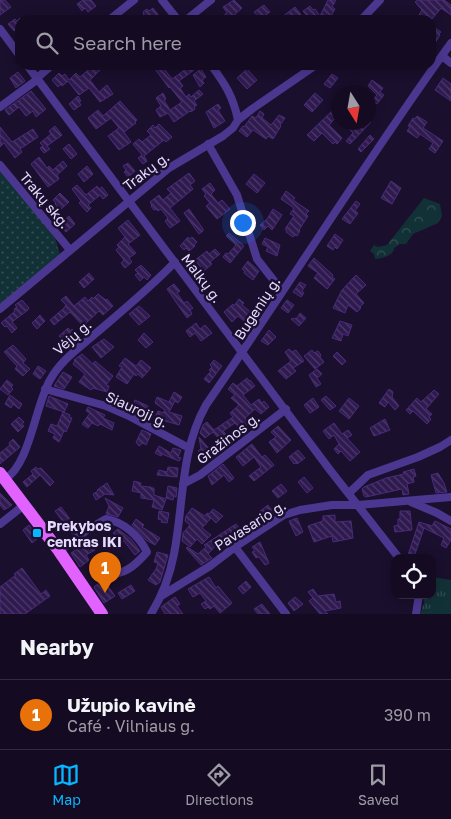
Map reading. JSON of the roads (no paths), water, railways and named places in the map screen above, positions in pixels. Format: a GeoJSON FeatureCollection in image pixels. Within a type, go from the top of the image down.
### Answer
{"type":"FeatureCollection","features":[{"type":"Feature","properties":{"kind":"main road"},"geometry":{"type":"LineString","coordinates":[[2,477],[59,552],[102,614]]}},
{"type":"Feature","properties":{"kind":"street"},"geometry":{"type":"LineString","coordinates":[[115,15],[134,0]]}},
{"type":"Feature","properties":{"kind":"street"},"geometry":{"type":"LineString","coordinates":[[162,0],[174,15]]}},
{"type":"Feature","properties":{"kind":"street"},"geometry":{"type":"LineString","coordinates":[[192,15],[212,0]]}},
{"type":"Feature","properties":{"kind":"street"},"geometry":{"type":"LineString","coordinates":[[366,15],[380,0]]}},
{"type":"Feature","properties":{"kind":"street"},"geometry":{"type":"LineString","coordinates":[[0,29],[15,49]]}},
{"type":"Feature","properties":{"kind":"street","name":"Bugenių g."},"geometry":{"type":"LineString","coordinates":[[436,65],[451,43]]}},
{"type":"Feature","properties":{"kind":"street"},"geometry":{"type":"LineString","coordinates":[[442,56],[451,63]]}},
{"type":"Feature","properties":{"kind":"street","name":"Malkų g."},"geometry":{"type":"LineString","coordinates":[[31,70],[396,554]]}},
{"type":"Feature","properties":{"kind":"street"},"geometry":{"type":"LineString","coordinates":[[0,107],[46,70]]}},
{"type":"Feature","properties":{"kind":"street"},"geometry":{"type":"LineString","coordinates":[[215,70],[229,90],[235,104],[238,120]]}},
{"type":"Feature","properties":{"kind":"street","name":"Trakų g."},"geometry":{"type":"LineString","coordinates":[[0,309],[169,168],[233,128],[238,120],[309,70]]}},
{"type":"Feature","properties":{"kind":"street","name":"Bugenių g."},"geometry":{"type":"LineString","coordinates":[[151,614],[161,596],[174,555],[183,484],[195,423],[432,70]]}},
{"type":"Feature","properties":{"kind":"street"},"geometry":{"type":"LineString","coordinates":[[208,144],[237,195],[257,259],[282,291]]}},
{"type":"Feature","properties":{"kind":"street","name":"Trakų skg."},"geometry":{"type":"LineString","coordinates":[[0,165],[70,250]]}},
{"type":"Feature","properties":{"kind":"street","name":"Vėjų g."},"geometry":{"type":"LineString","coordinates":[[2,477],[15,470],[45,389],[59,365],[156,281],[175,262]]}},
{"type":"Feature","properties":{"kind":"street","name":"Siauroji g."},"geometry":{"type":"LineString","coordinates":[[45,389],[106,406],[189,448]]}},
{"type":"Feature","properties":{"kind":"street","name":"Gražinos g."},"geometry":{"type":"LineString","coordinates":[[183,484],[200,475],[286,409]]}},
{"type":"Feature","properties":{"kind":"street"},"geometry":{"type":"LineString","coordinates":[[349,493],[368,475],[418,457],[451,440]]}},
{"type":"Feature","properties":{"kind":"street","name":"Pavasario g."},"geometry":{"type":"LineString","coordinates":[[161,596],[210,566],[284,515],[300,510],[332,505],[358,505],[451,497]]}},
{"type":"Feature","properties":{"kind":"street"},"geometry":{"type":"LineString","coordinates":[[409,501],[451,521]]}},
{"type":"Feature","properties":{"kind":"street"},"geometry":{"type":"LineString","coordinates":[[0,524],[24,505]]}},
{"type":"Feature","properties":{"kind":"street"},"geometry":{"type":"LineString","coordinates":[[59,552],[87,530],[106,519],[121,524],[138,539],[147,552],[138,562],[124,572],[114,573]]}},
{"type":"Feature","properties":{"kind":"street"},"geometry":{"type":"LineString","coordinates":[[235,547],[286,614]]}},
{"type":"Feature","properties":{"kind":"street"},"geometry":{"type":"LineString","coordinates":[[416,614],[418,599]]}},
{"type":"Feature","properties":{"kind":"place","name":"Prekybos centras IKI"},"geometry":{"type":"Point","coordinates":[37,533]}},
{"type":"Feature","properties":{"kind":"place","name":"Užupio kavinė"},"geometry":{"type":"Point","coordinates":[105,593]}}]}
